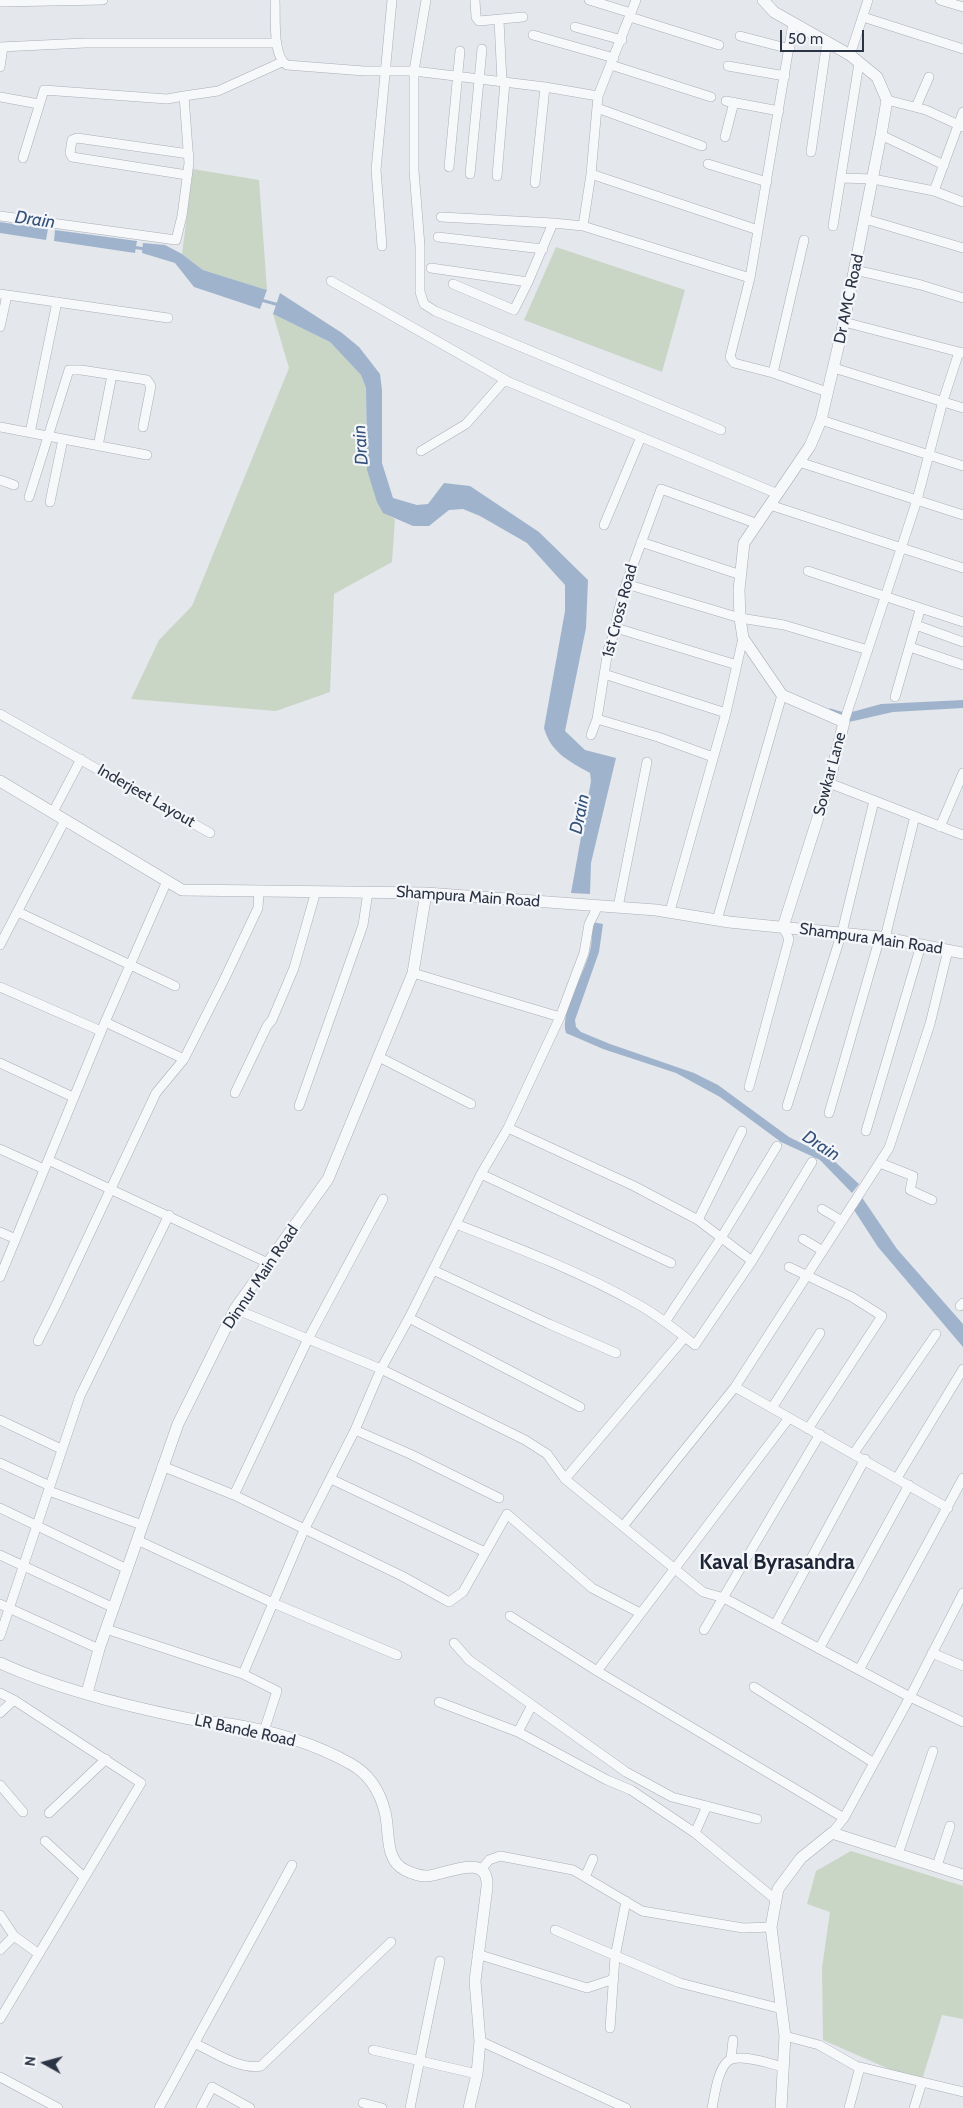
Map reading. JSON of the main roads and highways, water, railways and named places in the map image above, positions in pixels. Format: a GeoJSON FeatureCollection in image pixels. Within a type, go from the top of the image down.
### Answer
{"type":"FeatureCollection","features":[{"type":"Feature","properties":{"kind":"water"},"geometry":{"type":"Polygon","coordinates":[[[0,222],[48,229],[46,240],[0,233],[0,222]]]}},
{"type":"Feature","properties":{"kind":"water"},"geometry":{"type":"Polygon","coordinates":[[[55,230],[137,241],[135,253],[54,241],[55,230]]]}},
{"type":"Feature","properties":{"kind":"water"},"geometry":{"type":"Polygon","coordinates":[[[143,243],[165,245],[182,254],[203,270],[267,290],[260,309],[194,287],[175,263],[142,253],[143,243]]]}},
{"type":"Feature","properties":{"kind":"water"},"geometry":{"type":"Polygon","coordinates":[[[280,293],[342,333],[359,347],[380,374],[382,390],[382,463],[393,498],[417,505],[428,504],[444,483],[470,486],[539,532],[588,580],[586,628],[565,731],[585,750],[616,758],[591,863],[590,894],[571,893],[591,781],[590,773],[568,760],[556,750],[547,737],[544,728],[565,611],[565,585],[527,543],[480,516],[463,509],[449,510],[429,526],[413,526],[383,513],[377,502],[367,470],[366,388],[361,375],[330,342],[273,314],[280,293]]]}},
{"type":"Feature","properties":{"kind":"water"},"geometry":{"type":"Polygon","coordinates":[[[963,700],[963,708],[893,712],[849,722],[852,712],[881,704],[963,700]]]}},
{"type":"Feature","properties":{"kind":"water"},"geometry":{"type":"Polygon","coordinates":[[[592,922],[603,924],[599,952],[575,1020],[576,1027],[581,1032],[610,1044],[694,1073],[718,1085],[789,1137],[831,1158],[859,1184],[852,1193],[820,1160],[781,1142],[720,1097],[676,1073],[603,1049],[566,1033],[566,1014],[591,946],[592,922]]]}},
{"type":"Feature","properties":{"kind":"water"},"geometry":{"type":"Polygon","coordinates":[[[861,1196],[897,1249],[963,1324],[963,1347],[878,1247],[854,1210],[861,1196]]]}},
{"type":"Feature","properties":{"kind":"waterway","name":"Drain"},"geometry":{"type":"LineString","coordinates":[[132,247],[145,249]]}},
{"type":"Feature","properties":{"kind":"waterway","name":"Drain"},"geometry":{"type":"LineString","coordinates":[[261,300],[279,305]]}},
{"type":"Feature","properties":{"kind":"waterway"},"geometry":{"type":"LineString","coordinates":[[830,710],[844,714]]}},
{"type":"Feature","properties":{"kind":"district","name":"Kaval Byrasandra"},"geometry":{"type":"Point","coordinates":[777,1563]}}]}
